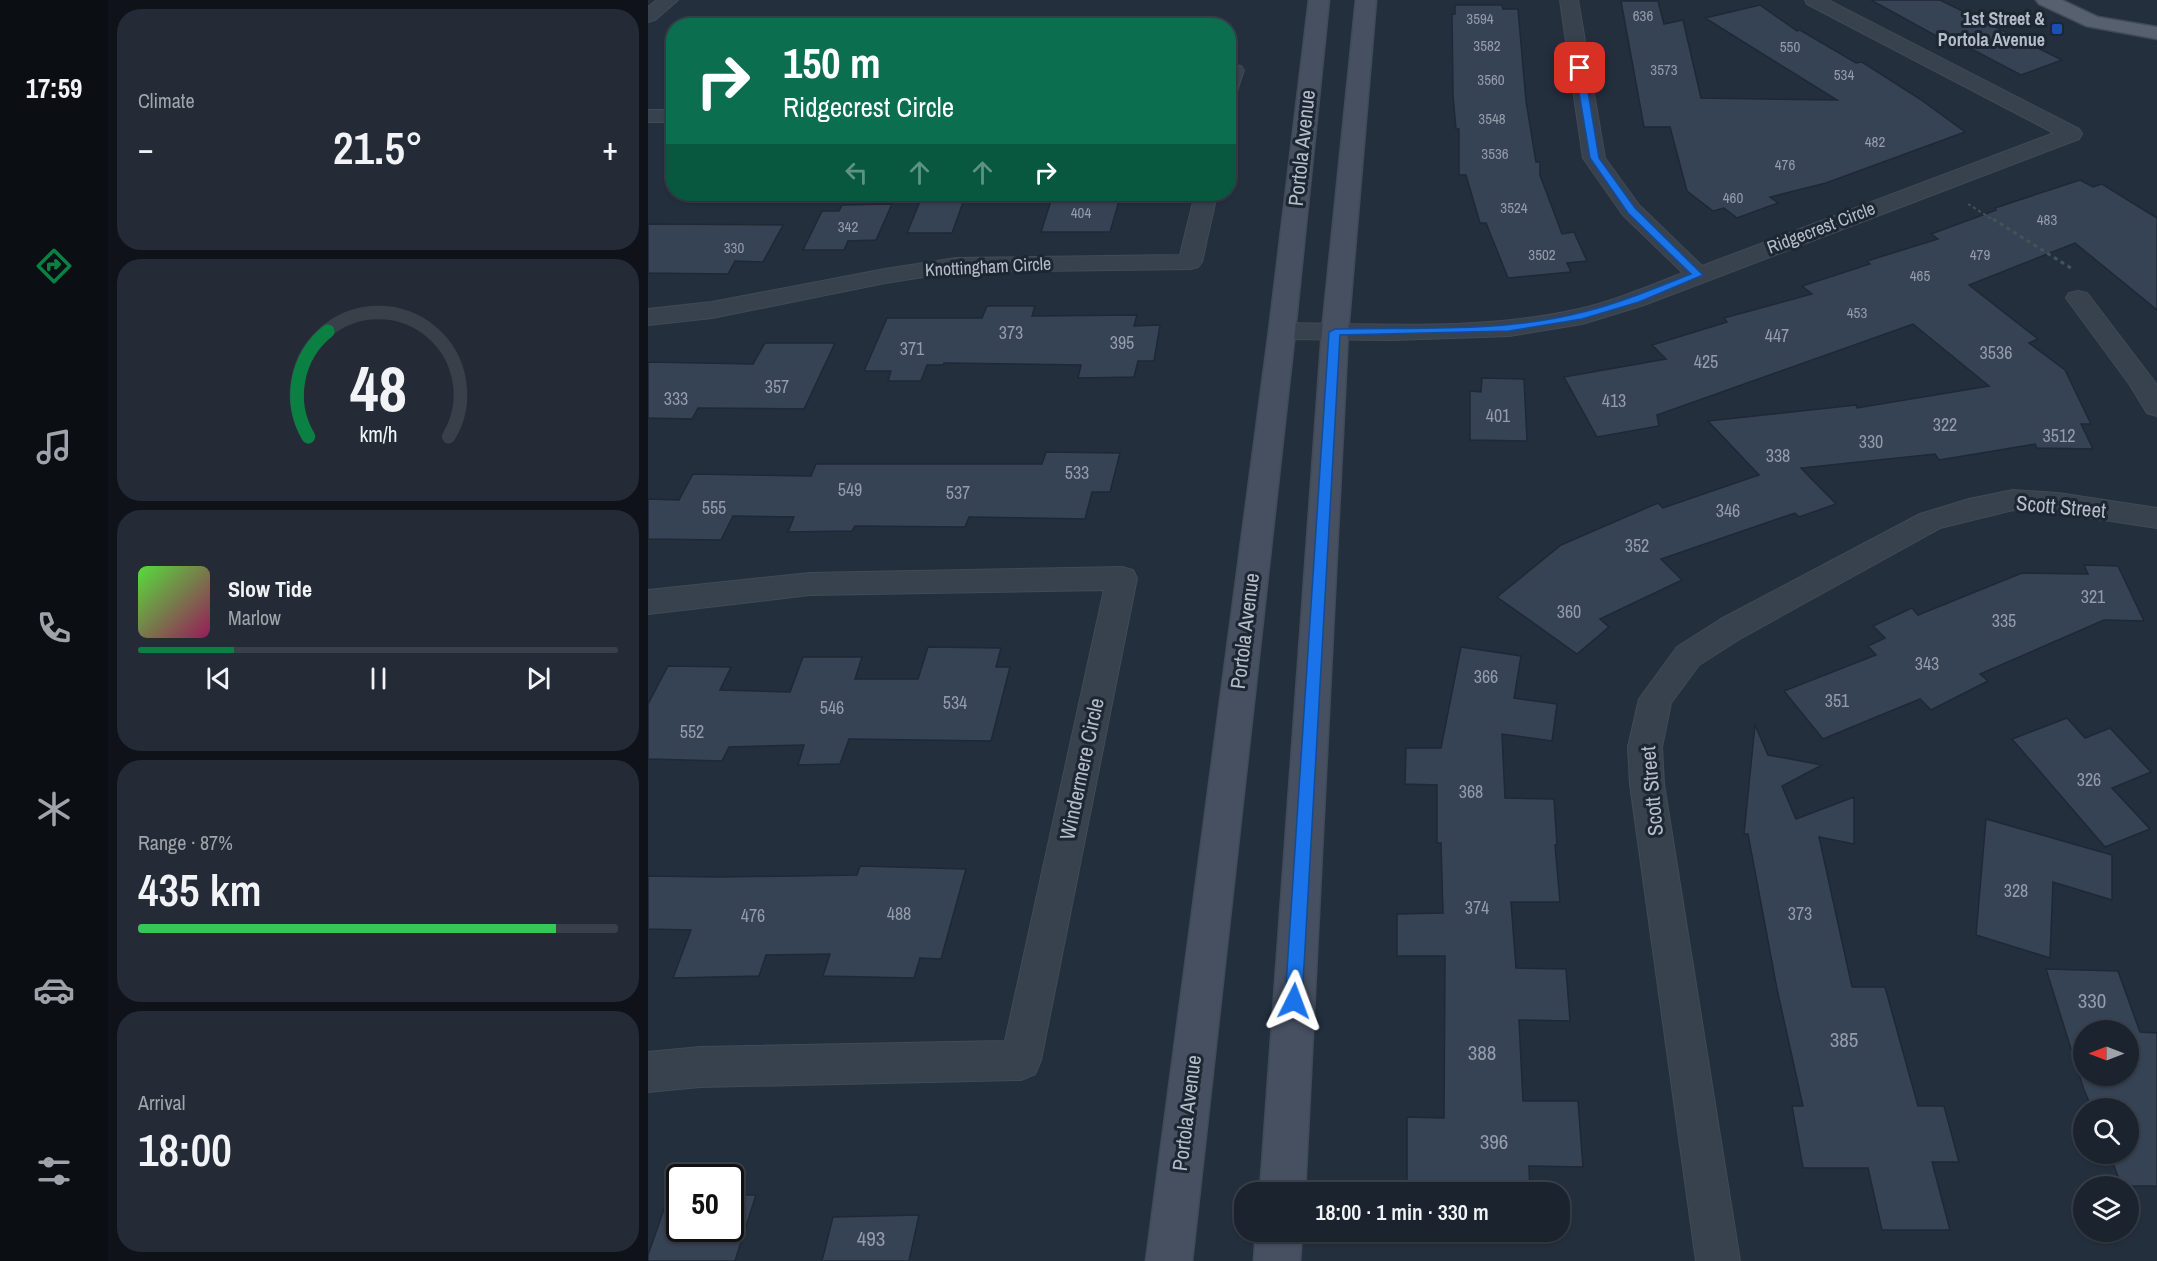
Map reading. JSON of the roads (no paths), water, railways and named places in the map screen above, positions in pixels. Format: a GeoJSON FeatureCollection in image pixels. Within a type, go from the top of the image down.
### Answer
{"type":"FeatureCollection","features":[{"type":"Feature","properties":{"kind":"main road","name":"Portola Avenue"},"geometry":{"type":"LineString","coordinates":[[1168,1261],[1282,331],[1319,0]]}},
{"type":"Feature","properties":{"kind":"main road"},"geometry":{"type":"LineString","coordinates":[[1283,1182],[1335,332],[1366,0]]}},
{"type":"Feature","properties":{"kind":"main road"},"geometry":{"type":"LineString","coordinates":[[2046,0],[2093,22],[2156,34]]}},
{"type":"Feature","properties":{"kind":"main road"},"geometry":{"type":"LineString","coordinates":[[2123,9],[2156,34]]}},
{"type":"Feature","properties":{"kind":"main road"},"geometry":{"type":"LineString","coordinates":[[1278,1261],[1279,1242]]}},
{"type":"Feature","properties":{"kind":"street"},"geometry":{"type":"LineString","coordinates":[[648,16],[669,0]]}},
{"type":"Feature","properties":{"kind":"street"},"geometry":{"type":"LineString","coordinates":[[1569,0],[1594,158],[1631,210],[1698,275]]}},
{"type":"Feature","properties":{"kind":"street","name":"Ridgecrest Circle"},"geometry":{"type":"LineString","coordinates":[[1282,331],[1335,332],[1519,326],[1582,316],[1635,300],[2071,134],[1814,0]]}},
{"type":"Feature","properties":{"kind":"street"},"geometry":{"type":"LineString","coordinates":[[648,116],[666,116]]}},
{"type":"Feature","properties":{"kind":"street","name":"Knottingham Circle"},"geometry":{"type":"LineString","coordinates":[[648,317],[712,310],[885,276],[956,265],[1190,262],[1204,201]]}},
{"type":"Feature","properties":{"kind":"street"},"geometry":{"type":"LineString","coordinates":[[2078,298],[2141,381],[2157,407]]}},
{"type":"Feature","properties":{"kind":"street","name":"Scott Street"},"geometry":{"type":"LineString","coordinates":[[1718,1261],[1647,784],[1646,747],[1655,699],[1688,656],[1732,628],[1930,521],[1969,509],[2013,500],[2058,503],[2157,518]]}},
{"type":"Feature","properties":{"kind":"street","name":"Windermere Circle"},"geometry":{"type":"LineString","coordinates":[[648,602],[810,584],[1122,578],[1021,1060],[700,1067],[648,1072]]}},
{"type":"Feature","properties":{"kind":"place","name":"1st Street & Portola Avenue"},"geometry":{"type":"Point","coordinates":[2057,29]}}]}
